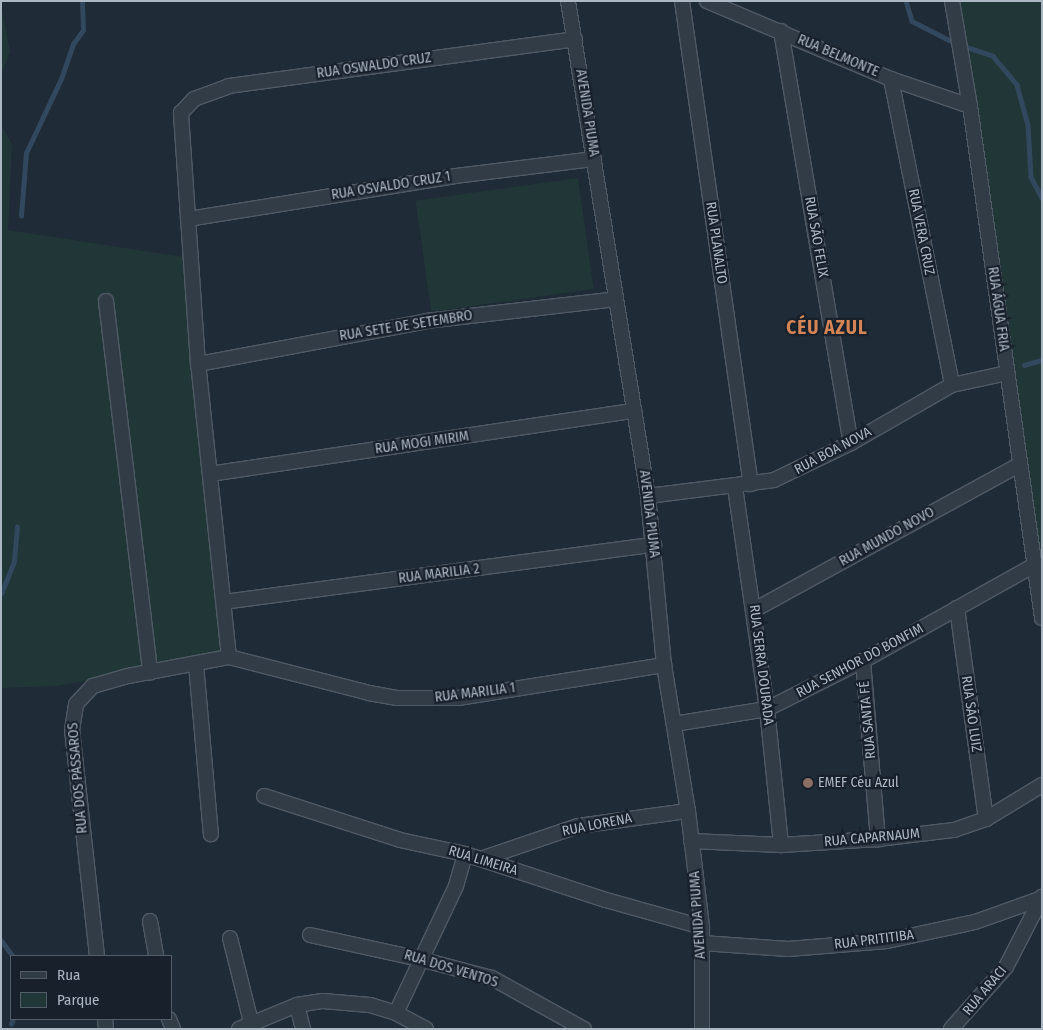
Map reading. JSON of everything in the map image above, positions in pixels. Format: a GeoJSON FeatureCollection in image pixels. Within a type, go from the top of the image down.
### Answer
{"type":"FeatureCollection","features":[{"type":"Feature","properties":{"kind":"street","name":"AVENIDA PIUMA"},"geometry":{"type":"LineString","coordinates":[[568,1],[648,496],[664,665],[688,811],[702,927],[702,1029]]}},
{"type":"Feature","properties":{"kind":"street","name":"RUA PLANALTO"},"geometry":{"type":"LineString","coordinates":[[682,1],[751,484]]}},
{"type":"Feature","properties":{"kind":"street","name":"RUA BELMONTE"},"geometry":{"type":"LineString","coordinates":[[707,1],[891,79],[970,106]]}},
{"type":"Feature","properties":{"kind":"street","name":"RUA ÁGUA FRIA"},"geometry":{"type":"LineString","coordinates":[[952,1],[970,106],[1042,618]]}},
{"type":"Feature","properties":{"kind":"street","name":"RUA SÃO FELIX"},"geometry":{"type":"LineString","coordinates":[[781,32],[851,442]]}},
{"type":"Feature","properties":{"kind":"street","name":"RUA OSWALDO CRUZ"},"geometry":{"type":"LineString","coordinates":[[188,219],[181,113],[194,99],[229,86],[575,39]]}},
{"type":"Feature","properties":{"kind":"street","name":"RUA VERA CRUZ"},"geometry":{"type":"LineString","coordinates":[[891,79],[952,385]]}},
{"type":"Feature","properties":{"kind":"street","name":"RUA OSVALDO CRUZ 1"},"geometry":{"type":"LineString","coordinates":[[188,219],[445,178],[594,159]]}},
{"type":"Feature","properties":{"kind":"street"},"geometry":{"type":"LineString","coordinates":[[188,219],[198,364],[229,657]]}},
{"type":"Feature","properties":{"kind":"street","name":"RUA SETE DE SETEMBRO"},"geometry":{"type":"LineString","coordinates":[[198,364],[427,321],[616,299]]}},
{"type":"Feature","properties":{"kind":"street"},"geometry":{"type":"LineString","coordinates":[[106,301],[150,672]]}},
{"type":"Feature","properties":{"kind":"street","name":"RUA BOA NOVA"},"geometry":{"type":"LineString","coordinates":[[648,496],[734,487],[774,480],[851,442],[952,385],[1007,374]]}},
{"type":"Feature","properties":{"kind":"street","name":"RUA MOGI MIRIM"},"geometry":{"type":"LineString","coordinates":[[210,474],[634,411]]}},
{"type":"Feature","properties":{"kind":"street","name":"RUA MUNDO NOVO"},"geometry":{"type":"LineString","coordinates":[[754,610],[1019,465]]}},
{"type":"Feature","properties":{"kind":"street","name":"RUA SERRA DOURADA"},"geometry":{"type":"LineString","coordinates":[[734,487],[768,709],[782,844]]}},
{"type":"Feature","properties":{"kind":"street","name":"RUA MARILIA 2"},"geometry":{"type":"LineString","coordinates":[[224,602],[654,546]]}},
{"type":"Feature","properties":{"kind":"street","name":"RUA SENHOR DO BONFIM"},"geometry":{"type":"LineString","coordinates":[[674,724],[768,709],[863,661],[1034,565]]}},
{"type":"Feature","properties":{"kind":"street","name":"RUA SÃO LUIZ"},"geometry":{"type":"LineString","coordinates":[[957,608],[986,819]]}},
{"type":"Feature","properties":{"kind":"street","name":"RUA DOS PÁSSAROS"},"geometry":{"type":"LineString","coordinates":[[97,955],[73,715],[82,694],[93,686],[150,672],[229,657]]}},
{"type":"Feature","properties":{"kind":"street","name":"RUA MARILIA 1"},"geometry":{"type":"LineString","coordinates":[[229,657],[369,693],[424,699],[458,698],[664,665]]}},
{"type":"Feature","properties":{"kind":"street","name":"RUA SANTA FÉ"},"geometry":{"type":"LineString","coordinates":[[863,661],[878,839]]}},
{"type":"Feature","properties":{"kind":"street"},"geometry":{"type":"LineString","coordinates":[[196,664],[211,834]]}},
{"type":"Feature","properties":{"kind":"street","name":"RUA CAPARNAUM"},"geometry":{"type":"LineString","coordinates":[[691,841],[782,844],[878,839],[954,830],[986,819],[1042,785]]}},
{"type":"Feature","properties":{"kind":"street","name":"RUA LIMEIRA"},"geometry":{"type":"LineString","coordinates":[[264,796],[400,840],[465,854],[596,897],[702,927]]}},
{"type":"Feature","properties":{"kind":"street","name":"RUA LORENA"},"geometry":{"type":"LineString","coordinates":[[481,859],[578,826],[688,811]]}},
{"type":"Feature","properties":{"kind":"street"},"geometry":{"type":"LineString","coordinates":[[396,1013],[456,886],[465,854]]}},
{"type":"Feature","properties":{"kind":"street","name":"RUA PRITITIBA"},"geometry":{"type":"LineString","coordinates":[[702,943],[788,949],[887,942],[975,922],[1041,898]]}},
{"type":"Feature","properties":{"kind":"street","name":"RUA ARACI"},"geometry":{"type":"LineString","coordinates":[[951,1029],[1006,967],[1041,898]]}},
{"type":"Feature","properties":{"kind":"street"},"geometry":{"type":"LineString","coordinates":[[150,921],[156,955]]}},
{"type":"Feature","properties":{"kind":"street","name":"RUA DOS VENTOS"},"geometry":{"type":"LineString","coordinates":[[310,935],[420,959],[492,978],[584,1029]]}},
{"type":"Feature","properties":{"kind":"street"},"geometry":{"type":"LineString","coordinates":[[230,938],[245,1025],[297,1005],[350,1002],[396,1013],[426,1029]]}},
{"type":"Feature","properties":{"kind":"street"},"geometry":{"type":"LineString","coordinates":[[297,1005],[303,1029]]}},
{"type":"Feature","properties":{"kind":"green space"},"geometry":{"type":"Polygon","coordinates":[[[957,1],[1042,1],[1042,581],[957,1]]]}},
{"type":"Feature","properties":{"kind":"green space"},"geometry":{"type":"Polygon","coordinates":[[[1,5],[10,52],[1,74],[1,5]]]}},
{"type":"Feature","properties":{"kind":"green space"},"geometry":{"type":"Polygon","coordinates":[[[1,125],[12,144],[8,230],[196,259],[211,468],[232,656],[56,686],[1,688],[1,125]]]}},
{"type":"Feature","properties":{"kind":"green space"},"geometry":{"type":"Polygon","coordinates":[[[578,178],[594,289],[431,312],[416,201],[578,178]]]}},
{"type":"Feature","properties":{"kind":"waterway"},"geometry":{"type":"LineString","coordinates":[[21,216],[26,153],[61,79],[73,44],[83,30],[82,1]]}},
{"type":"Feature","properties":{"kind":"waterway"},"geometry":{"type":"LineString","coordinates":[[906,1],[912,21],[957,44],[993,56],[1017,85],[1028,125],[1031,177],[1042,198]]}},
{"type":"Feature","properties":{"kind":"waterway"},"geometry":{"type":"LineString","coordinates":[[1024,365],[1042,360]]}},
{"type":"Feature","properties":{"kind":"waterway"},"geometry":{"type":"LineString","coordinates":[[1,594],[14,561],[17,527]]}},
{"type":"Feature","properties":{"kind":"waterway"},"geometry":{"type":"LineString","coordinates":[[1,940],[12,955]]}},
{"type":"Feature","properties":{"kind":"waterway"},"geometry":{"type":"LineString","coordinates":[[11,1024],[13,1020]]}},
{"type":"Feature","properties":{"kind":"place","name":"EMEF Céu Azul"},"geometry":{"type":"Point","coordinates":[808,783]}},
{"type":"Feature","properties":{"kind":"district","name":"CÉU AZUL"},"geometry":{"type":"Point","coordinates":[827,328]}}]}
